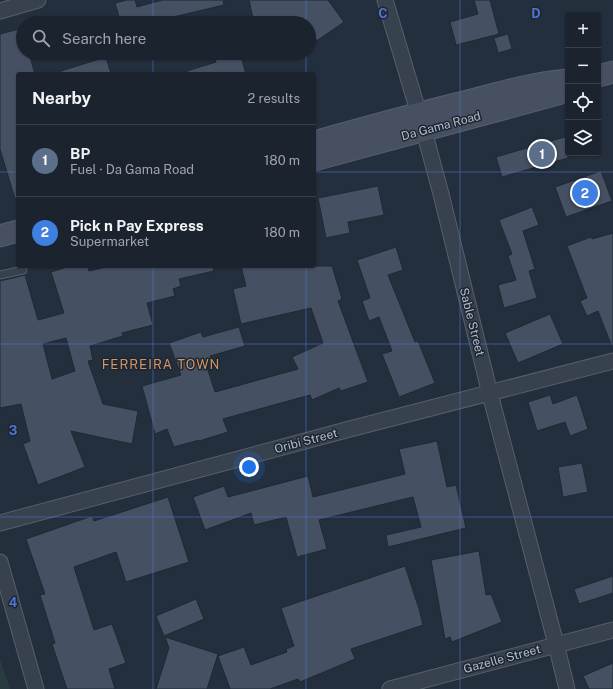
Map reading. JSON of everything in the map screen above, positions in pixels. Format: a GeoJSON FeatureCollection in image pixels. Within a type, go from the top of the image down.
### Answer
{"type":"FeatureCollection","features":[{"type":"Feature","properties":{"kind":"street"},"geometry":{"type":"LineString","coordinates":[[5,6],[38,0]]}},
{"type":"Feature","properties":{"kind":"street","name":"Sable Street"},"geometry":{"type":"LineString","coordinates":[[385,0],[441,194],[490,394],[556,644],[566,689]]}},
{"type":"Feature","properties":{"kind":"street"},"geometry":{"type":"LineString","coordinates":[[601,75],[613,72]]}},
{"type":"Feature","properties":{"kind":"street","name":"Da Gama Road"},"geometry":{"type":"LineString","coordinates":[[316,159],[421,122],[546,82],[565,80]]}},
{"type":"Feature","properties":{"kind":"street","name":"Da Gama Road"},"geometry":{"type":"LineString","coordinates":[[316,142],[558,94],[565,90]]}},
{"type":"Feature","properties":{"kind":"street"},"geometry":{"type":"LineString","coordinates":[[0,236],[16,232]]}},
{"type":"Feature","properties":{"kind":"street","name":"Oribi Street"},"geometry":{"type":"LineString","coordinates":[[0,523],[346,430],[613,362]]}},
{"type":"Feature","properties":{"kind":"street"},"geometry":{"type":"LineString","coordinates":[[0,562],[36,689]]}},
{"type":"Feature","properties":{"kind":"street","name":"Gazelle Street"},"geometry":{"type":"LineString","coordinates":[[390,689],[613,630]]}},
{"type":"Feature","properties":{"kind":"lane"},"geometry":{"type":"LineString","coordinates":[[0,275],[23,270]]}},
{"type":"Feature","properties":{"kind":"green space"},"geometry":{"type":"Polygon","coordinates":[[[0,659],[10,689],[0,689],[0,659]]]}},
{"type":"Feature","properties":{"kind":"building"},"geometry":{"type":"Polygon","coordinates":[[[135,0],[137,7],[162,0],[223,0],[224,5],[177,16],[119,16],[115,3],[135,0]]]}},
{"type":"Feature","properties":{"kind":"building"},"geometry":{"type":"Polygon","coordinates":[[[249,0],[328,0],[344,22],[316,40],[316,16],[252,16],[249,0]]]}},
{"type":"Feature","properties":{"kind":"building"},"geometry":{"type":"Polygon","coordinates":[[[474,0],[490,0],[499,34],[456,45],[450,22],[478,14],[474,0]]]}},
{"type":"Feature","properties":{"kind":"building"},"geometry":{"type":"Polygon","coordinates":[[[16,30],[16,60],[31,60],[34,72],[16,72],[15,199],[0,149],[0,34],[16,30]]]}},
{"type":"Feature","properties":{"kind":"building"},"geometry":{"type":"Polygon","coordinates":[[[508,34],[512,49],[498,53],[494,38],[508,34]]]}},
{"type":"Feature","properties":{"kind":"building"},"geometry":{"type":"Polygon","coordinates":[[[96,60],[107,60],[110,72],[61,72],[96,60]]]}},
{"type":"Feature","properties":{"kind":"building"},"geometry":{"type":"Polygon","coordinates":[[[216,60],[242,60],[245,72],[187,72],[216,62],[216,60]]]}},
{"type":"Feature","properties":{"kind":"building"},"geometry":{"type":"Polygon","coordinates":[[[565,137],[565,156],[568,156],[568,158],[502,177],[496,157],[565,137]]]}},
{"type":"Feature","properties":{"kind":"building"},"geometry":{"type":"Polygon","coordinates":[[[601,171],[612,201],[566,217],[555,187],[601,171]]]}},
{"type":"Feature","properties":{"kind":"building"},"geometry":{"type":"Polygon","coordinates":[[[378,186],[384,215],[348,222],[350,233],[326,238],[318,198],[378,186]]]}},
{"type":"Feature","properties":{"kind":"building"},"geometry":{"type":"Polygon","coordinates":[[[532,207],[539,225],[523,231],[535,269],[529,271],[537,298],[504,308],[498,285],[516,280],[508,256],[512,254],[499,220],[532,207]]]}},
{"type":"Feature","properties":{"kind":"building"},"geometry":{"type":"Polygon","coordinates":[[[613,233],[612,347],[598,311],[587,316],[580,301],[587,298],[567,246],[591,237],[592,239],[613,233]]]}},
{"type":"Feature","properties":{"kind":"building"},"geometry":{"type":"Polygon","coordinates":[[[396,247],[403,270],[388,275],[415,342],[418,341],[435,383],[399,397],[382,354],[392,351],[379,317],[369,321],[362,301],[370,298],[357,260],[396,247]]]}},
{"type":"Feature","properties":{"kind":"building"},"geometry":{"type":"Polygon","coordinates":[[[316,266],[332,266],[342,299],[338,301],[368,382],[341,391],[339,388],[312,400],[310,395],[223,419],[228,432],[174,447],[167,429],[155,434],[142,386],[181,375],[169,343],[201,332],[203,337],[239,327],[245,346],[210,356],[212,362],[206,364],[215,392],[298,369],[292,357],[323,343],[311,308],[241,324],[233,289],[246,286],[242,268],[316,268],[316,266]]]}},
{"type":"Feature","properties":{"kind":"building"},"geometry":{"type":"Polygon","coordinates":[[[64,268],[88,268],[89,271],[102,268],[213,268],[214,271],[179,279],[181,286],[173,289],[175,296],[147,303],[153,325],[122,333],[123,336],[90,346],[93,360],[88,361],[103,404],[138,411],[132,444],[71,431],[85,467],[38,485],[23,444],[30,441],[21,404],[0,408],[0,281],[25,275],[38,320],[64,313],[51,272],[64,268]],[[66,338],[43,344],[52,379],[75,371],[66,338]]]}},
{"type":"Feature","properties":{"kind":"building"},"geometry":{"type":"Polygon","coordinates":[[[550,314],[563,344],[518,363],[505,333],[550,314]]]}},
{"type":"Feature","properties":{"kind":"building"},"geometry":{"type":"Polygon","coordinates":[[[550,395],[553,404],[577,395],[588,429],[570,436],[565,422],[537,431],[528,402],[550,395]]]}},
{"type":"Feature","properties":{"kind":"building"},"geometry":{"type":"Polygon","coordinates":[[[437,441],[447,487],[456,485],[466,528],[388,547],[386,535],[421,527],[413,497],[319,520],[327,549],[297,557],[286,517],[254,525],[251,513],[205,530],[193,497],[224,486],[228,497],[308,476],[313,497],[405,474],[399,449],[437,441]]]}},
{"type":"Feature","properties":{"kind":"building"},"geometry":{"type":"Polygon","coordinates":[[[582,463],[588,492],[563,497],[558,467],[582,463]]]}},
{"type":"Feature","properties":{"kind":"building"},"geometry":{"type":"Polygon","coordinates":[[[168,497],[189,562],[126,582],[116,552],[74,567],[94,630],[112,624],[126,663],[109,669],[115,689],[67,689],[52,644],[55,643],[40,595],[45,594],[26,539],[92,516],[94,521],[168,497]]]}},
{"type":"Feature","properties":{"kind":"building"},"geometry":{"type":"Polygon","coordinates":[[[479,551],[486,595],[491,594],[502,622],[452,642],[450,637],[445,639],[431,560],[479,551]]]}},
{"type":"Feature","properties":{"kind":"building"},"geometry":{"type":"Polygon","coordinates":[[[405,566],[423,625],[351,649],[355,659],[300,682],[298,679],[270,689],[230,689],[218,656],[244,647],[251,665],[287,652],[286,649],[294,646],[281,608],[405,566]]]}},
{"type":"Feature","properties":{"kind":"building"},"geometry":{"type":"Polygon","coordinates":[[[613,576],[613,593],[579,604],[574,589],[613,576]]]}},
{"type":"Feature","properties":{"kind":"building"},"geometry":{"type":"Polygon","coordinates":[[[196,599],[204,619],[164,636],[156,616],[196,599]]]}},
{"type":"Feature","properties":{"kind":"building"},"geometry":{"type":"Polygon","coordinates":[[[165,637],[218,654],[207,689],[156,689],[169,648],[165,637]]]}},
{"type":"Feature","properties":{"kind":"building"},"geometry":{"type":"Polygon","coordinates":[[[613,663],[613,689],[589,689],[583,676],[613,663]]]}},
{"type":"Feature","properties":{"kind":"place","name":"BP"},"geometry":{"type":"Point","coordinates":[542,154]}},
{"type":"Feature","properties":{"kind":"place","name":"Pick n Pay Express"},"geometry":{"type":"Point","coordinates":[585,193]}},
{"type":"Feature","properties":{"kind":"district","name":"FERREIRA TOWN"},"geometry":{"type":"Point","coordinates":[161,364]}}]}
